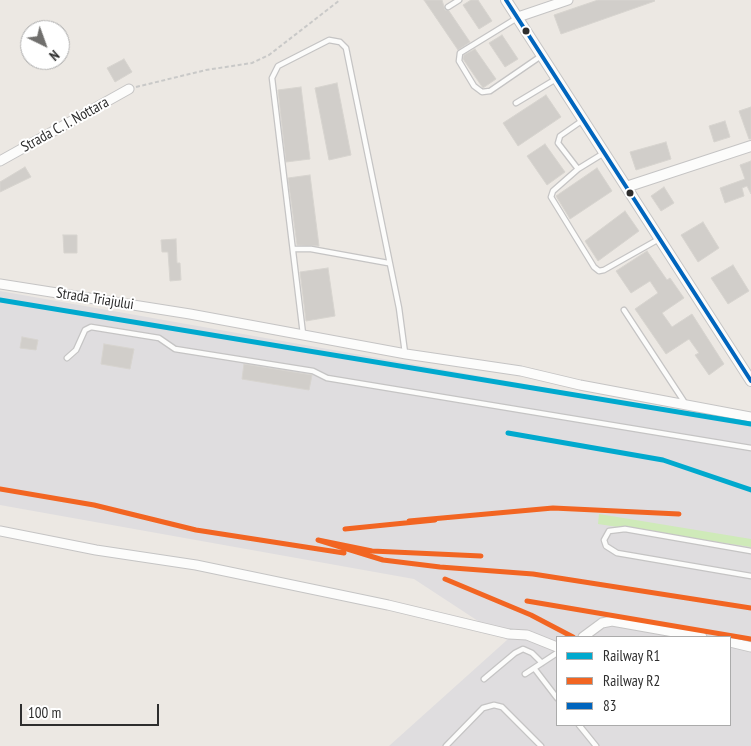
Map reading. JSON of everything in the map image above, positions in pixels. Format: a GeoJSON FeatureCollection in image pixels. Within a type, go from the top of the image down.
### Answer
{"type":"FeatureCollection","features":[{"type":"Feature","properties":{"kind":"street"},"geometry":{"type":"LineString","coordinates":[[506,0],[751,381]]}},
{"type":"Feature","properties":{"kind":"street"},"geometry":{"type":"LineString","coordinates":[[518,17],[568,0]]}},
{"type":"Feature","properties":{"kind":"street","name":"Strada C. I. Nottara"},"geometry":{"type":"LineString","coordinates":[[0,160],[129,89]]}},
{"type":"Feature","properties":{"kind":"street"},"geometry":{"type":"LineString","coordinates":[[626,187],[751,146]]}},
{"type":"Feature","properties":{"kind":"street","name":"Strada Triajului"},"geometry":{"type":"LineString","coordinates":[[0,284],[190,314],[406,354],[521,371],[580,385],[751,417]]}},
{"type":"Feature","properties":{"kind":"street"},"geometry":{"type":"LineString","coordinates":[[0,531],[96,550],[196,565],[379,603],[509,634],[527,635],[556,647]]}},
{"type":"Feature","properties":{"kind":"street"},"geometry":{"type":"LineString","coordinates":[[584,636],[602,623],[612,621],[696,636]]}},
{"type":"Feature","properties":{"kind":"street"},"geometry":{"type":"LineString","coordinates":[[731,642],[751,646]]}},
{"type":"Feature","properties":{"kind":"lane"},"geometry":{"type":"LineString","coordinates":[[448,7],[459,0]]}},
{"type":"Feature","properties":{"kind":"lane"},"geometry":{"type":"LineString","coordinates":[[518,17],[460,53],[459,61],[474,86],[482,92],[490,91],[542,55]]}},
{"type":"Feature","properties":{"kind":"lane"},"geometry":{"type":"LineString","coordinates":[[303,334],[272,78],[278,66],[329,40],[340,42],[346,48],[406,354]]}},
{"type":"Feature","properties":{"kind":"lane"},"geometry":{"type":"LineString","coordinates":[[516,103],[557,78]]}},
{"type":"Feature","properties":{"kind":"lane"},"geometry":{"type":"LineString","coordinates":[[578,169],[558,139],[583,120]]}},
{"type":"Feature","properties":{"kind":"lane"},"geometry":{"type":"LineString","coordinates":[[604,152],[578,169],[553,191],[551,197],[594,267],[599,271],[604,270],[659,239]]}},
{"type":"Feature","properties":{"kind":"lane"},"geometry":{"type":"LineString","coordinates":[[293,249],[311,249],[388,263]]}},
{"type":"Feature","properties":{"kind":"lane"},"geometry":{"type":"LineString","coordinates":[[624,310],[686,404]]}},
{"type":"Feature","properties":{"kind":"lane"},"geometry":{"type":"LineString","coordinates":[[67,358],[76,350],[85,330],[91,328],[159,338],[175,349],[313,371],[327,378],[751,448]]}},
{"type":"Feature","properties":{"kind":"lane"},"geometry":{"type":"LineString","coordinates":[[751,551],[625,529],[609,531],[604,540],[606,546],[617,553],[751,576]]}},
{"type":"Feature","properties":{"kind":"lane"},"geometry":{"type":"LineString","coordinates":[[484,679],[515,653],[523,650],[532,653],[542,662]]}},
{"type":"Feature","properties":{"kind":"lane"},"geometry":{"type":"LineString","coordinates":[[525,674],[556,654]]}},
{"type":"Feature","properties":{"kind":"lane"},"geometry":{"type":"LineString","coordinates":[[534,668],[556,697]]}},
{"type":"Feature","properties":{"kind":"lane"},"geometry":{"type":"LineString","coordinates":[[446,746],[483,708],[494,705],[502,707],[540,746]]}},
{"type":"Feature","properties":{"kind":"lane"},"geometry":{"type":"LineString","coordinates":[[580,726],[596,746]]}},
{"type":"Feature","properties":{"kind":"path"},"geometry":{"type":"LineString","coordinates":[[129,89],[206,70],[252,63],[269,55],[340,0]]}},
{"type":"Feature","properties":{"kind":"shaded area"},"geometry":{"type":"Polygon","coordinates":[[[0,291],[751,424],[751,746],[389,746],[507,640],[414,579],[0,505],[0,291]]]}},
{"type":"Feature","properties":{"kind":"green space"},"geometry":{"type":"Polygon","coordinates":[[[599,514],[751,539],[751,547],[598,524],[599,514]]]}},
{"type":"Feature","properties":{"kind":"building"},"geometry":{"type":"Polygon","coordinates":[[[424,0],[442,0],[445,10],[449,11],[470,42],[458,50],[424,0]]]}},
{"type":"Feature","properties":{"kind":"building"},"geometry":{"type":"Polygon","coordinates":[[[471,0],[478,0],[492,21],[479,29],[463,5],[471,0]]]}},
{"type":"Feature","properties":{"kind":"building"},"geometry":{"type":"Polygon","coordinates":[[[598,0],[655,1],[561,34],[554,15],[598,0]]]}},
{"type":"Feature","properties":{"kind":"building"},"geometry":{"type":"Polygon","coordinates":[[[502,35],[518,59],[505,67],[489,43],[502,35]]]}},
{"type":"Feature","properties":{"kind":"building"},"geometry":{"type":"Polygon","coordinates":[[[475,49],[496,79],[483,88],[463,59],[464,55],[475,49]]]}},
{"type":"Feature","properties":{"kind":"building"},"geometry":{"type":"Polygon","coordinates":[[[124,59],[132,72],[115,82],[107,68],[124,59]]]}},
{"type":"Feature","properties":{"kind":"building"},"geometry":{"type":"Polygon","coordinates":[[[337,83],[351,155],[329,160],[315,88],[337,83]]]}},
{"type":"Feature","properties":{"kind":"building"},"geometry":{"type":"Polygon","coordinates":[[[301,87],[310,159],[286,162],[278,90],[301,87]]]}},
{"type":"Feature","properties":{"kind":"building"},"geometry":{"type":"Polygon","coordinates":[[[546,95],[561,117],[518,146],[503,123],[546,95]]]}},
{"type":"Feature","properties":{"kind":"building"},"geometry":{"type":"Polygon","coordinates":[[[751,107],[751,139],[749,139],[739,111],[751,107]]]}},
{"type":"Feature","properties":{"kind":"building"},"geometry":{"type":"Polygon","coordinates":[[[725,121],[730,137],[714,142],[709,126],[725,121]]]}},
{"type":"Feature","properties":{"kind":"building"},"geometry":{"type":"Polygon","coordinates":[[[666,142],[671,159],[636,170],[630,152],[666,142]]]}},
{"type":"Feature","properties":{"kind":"building"},"geometry":{"type":"Polygon","coordinates":[[[545,144],[565,172],[547,185],[527,156],[545,144]]]}},
{"type":"Feature","properties":{"kind":"building"},"geometry":{"type":"Polygon","coordinates":[[[751,161],[751,194],[747,186],[742,188],[744,196],[725,203],[720,188],[745,179],[740,165],[751,161]]]}},
{"type":"Feature","properties":{"kind":"building"},"geometry":{"type":"Polygon","coordinates":[[[25,167],[31,177],[0,192],[0,182],[25,167]]]}},
{"type":"Feature","properties":{"kind":"building"},"geometry":{"type":"Polygon","coordinates":[[[597,168],[612,191],[570,219],[556,196],[597,168]]]}},
{"type":"Feature","properties":{"kind":"building"},"geometry":{"type":"Polygon","coordinates":[[[310,175],[319,246],[297,245],[288,178],[310,175]]]}},
{"type":"Feature","properties":{"kind":"building"},"geometry":{"type":"Polygon","coordinates":[[[664,187],[674,203],[661,211],[651,196],[664,187]]]}},
{"type":"Feature","properties":{"kind":"building"},"geometry":{"type":"Polygon","coordinates":[[[625,211],[639,231],[598,261],[585,241],[625,211]]]}},
{"type":"Feature","properties":{"kind":"building"},"geometry":{"type":"Polygon","coordinates":[[[703,222],[719,248],[698,262],[681,235],[703,222]]]}},
{"type":"Feature","properties":{"kind":"building"},"geometry":{"type":"Polygon","coordinates":[[[63,235],[77,235],[77,253],[64,253],[63,235]]]}},
{"type":"Feature","properties":{"kind":"building"},"geometry":{"type":"Polygon","coordinates":[[[176,239],[177,263],[180,263],[181,280],[170,281],[168,252],[162,252],[161,240],[176,239]]]}},
{"type":"Feature","properties":{"kind":"building"},"geometry":{"type":"Polygon","coordinates":[[[647,251],[667,280],[670,278],[684,298],[662,313],[672,327],[692,314],[724,364],[709,375],[695,355],[699,353],[689,339],[666,354],[635,309],[658,293],[650,281],[631,293],[616,271],[647,251]]]}},
{"type":"Feature","properties":{"kind":"building"},"geometry":{"type":"Polygon","coordinates":[[[733,265],[749,291],[728,304],[711,278],[733,265]]]}},
{"type":"Feature","properties":{"kind":"building"},"geometry":{"type":"Polygon","coordinates":[[[328,268],[335,316],[306,321],[300,272],[328,268]]]}},
{"type":"Feature","properties":{"kind":"building"},"geometry":{"type":"Polygon","coordinates":[[[22,337],[38,340],[36,350],[20,348],[22,337]]]}},
{"type":"Feature","properties":{"kind":"building"},"geometry":{"type":"Polygon","coordinates":[[[104,344],[134,349],[130,369],[101,364],[104,344]]]}},
{"type":"Feature","properties":{"kind":"building"},"geometry":{"type":"Polygon","coordinates":[[[244,364],[312,375],[309,390],[242,379],[244,364]]]}},
{"type":"Feature","properties":{"kind":"rail line","name":"R1"},"geometry":{"type":"LineString","coordinates":[[0,300],[751,424]]}},
{"type":"Feature","properties":{"kind":"rail line","name":"R1"},"geometry":{"type":"LineString","coordinates":[[508,433],[663,460],[751,490]]}},
{"type":"Feature","properties":{"kind":"rail line","name":"R2"},"geometry":{"type":"LineString","coordinates":[[0,489],[94,505],[196,530],[344,553]]}},
{"type":"Feature","properties":{"kind":"rail line","name":"R2"},"geometry":{"type":"LineString","coordinates":[[409,521],[553,508],[679,514]]}},
{"type":"Feature","properties":{"kind":"rail line","name":"R2"},"geometry":{"type":"LineString","coordinates":[[345,529],[435,520]]}},
{"type":"Feature","properties":{"kind":"rail line","name":"R2"},"geometry":{"type":"LineString","coordinates":[[481,556],[372,551],[318,540],[383,560],[440,567],[533,574],[751,608]]}},
{"type":"Feature","properties":{"kind":"rail line","name":"R2"},"geometry":{"type":"LineString","coordinates":[[445,579],[531,615],[571,636]]}},
{"type":"Feature","properties":{"kind":"rail line","name":"R2"},"geometry":{"type":"LineString","coordinates":[[527,601],[751,639]]}},
{"type":"Feature","properties":{"kind":"transit line","name":"83"},"geometry":{"type":"LineString","coordinates":[[506,0],[751,381]]}}]}
